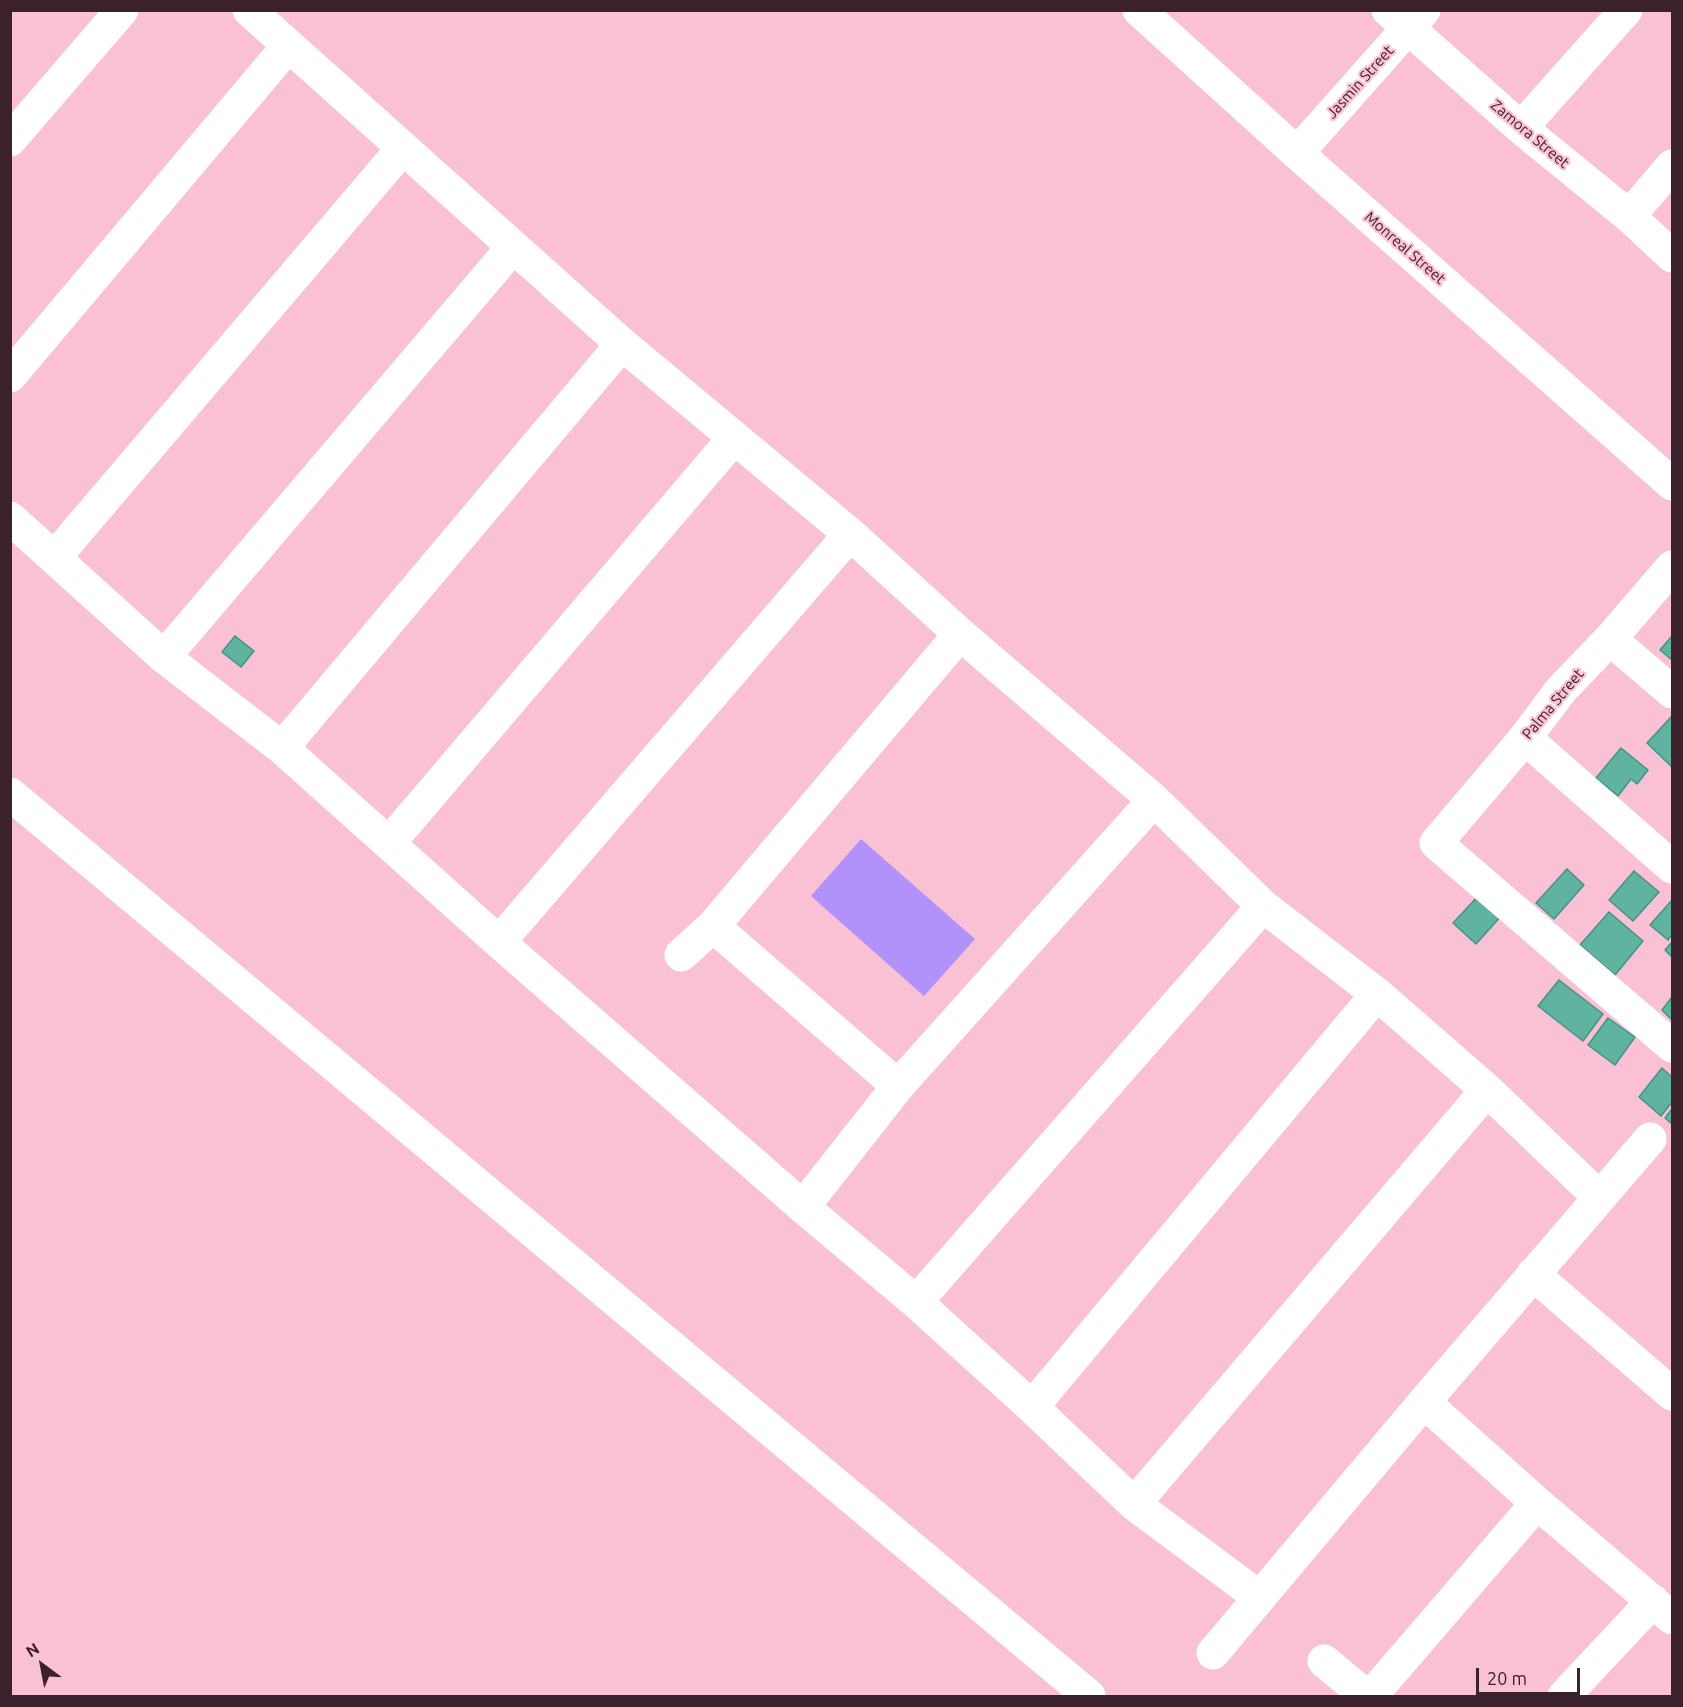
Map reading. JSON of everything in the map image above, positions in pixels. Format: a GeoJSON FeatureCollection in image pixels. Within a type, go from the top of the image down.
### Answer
{"type":"FeatureCollection","features":[{"type":"Feature","properties":{"kind":"street"},"geometry":{"type":"LineString","coordinates":[[10,140],[122,10]]}},
{"type":"Feature","properties":{"kind":"street"},"geometry":{"type":"LineString","coordinates":[[249,10],[622,344],[850,534],[960,634],[1154,800],[1263,906],[1377,994],[1487,1090],[1599,1197]]}},
{"type":"Feature","properties":{"kind":"street","name":"Monreal Street"},"geometry":{"type":"LineString","coordinates":[[1139,10],[1297,153],[1672,484]]}},
{"type":"Feature","properties":{"kind":"street"},"geometry":{"type":"LineString","coordinates":[[1521,128],[1626,10]]}},
{"type":"Feature","properties":{"kind":"street","name":"Jasmin Street"},"geometry":{"type":"LineString","coordinates":[[1297,153],[1406,16]]}},
{"type":"Feature","properties":{"kind":"street","name":"Zamora Street"},"geometry":{"type":"LineString","coordinates":[[1406,16],[1521,128],[1629,216],[1672,256]]}},
{"type":"Feature","properties":{"kind":"street"},"geometry":{"type":"LineString","coordinates":[[10,376],[288,46]]}},
{"type":"Feature","properties":{"kind":"street"},"geometry":{"type":"LineString","coordinates":[[55,557],[403,148]]}},
{"type":"Feature","properties":{"kind":"street"},"geometry":{"type":"LineString","coordinates":[[1629,216],[1672,166]]}},
{"type":"Feature","properties":{"kind":"street"},"geometry":{"type":"LineString","coordinates":[[164,657],[513,247]]}},
{"type":"Feature","properties":{"kind":"street"},"geometry":{"type":"LineString","coordinates":[[282,748],[622,344]]}},
{"type":"Feature","properties":{"kind":"street"},"geometry":{"type":"LineString","coordinates":[[389,843],[734,438]]}},
{"type":"Feature","properties":{"kind":"street"},"geometry":{"type":"LineString","coordinates":[[10,518],[164,657],[282,748],[499,942],[803,1207],[916,1302],[1032,1407],[1134,1504],[1259,1597]]}},
{"type":"Feature","properties":{"kind":"street"},"geometry":{"type":"LineString","coordinates":[[499,942],[850,534]]}},
{"type":"Feature","properties":{"kind":"street","name":"Palma Street"},"geometry":{"type":"LineString","coordinates":[[1672,567],[1610,639],[1561,690],[1525,738],[1436,843],[1672,1046]]}},
{"type":"Feature","properties":{"kind":"street"},"geometry":{"type":"LineString","coordinates":[[681,955],[713,926],[960,634]]}},
{"type":"Feature","properties":{"kind":"street"},"geometry":{"type":"LineString","coordinates":[[1610,639],[1672,692]]}},
{"type":"Feature","properties":{"kind":"street"},"geometry":{"type":"LineString","coordinates":[[1525,738],[1672,867]]}},
{"type":"Feature","properties":{"kind":"street"},"geometry":{"type":"LineString","coordinates":[[10,794],[1089,1696]]}},
{"type":"Feature","properties":{"kind":"street"},"geometry":{"type":"LineString","coordinates":[[803,1207],[898,1086],[1154,800]]}},
{"type":"Feature","properties":{"kind":"street"},"geometry":{"type":"LineString","coordinates":[[916,1302],[1263,906]]}},
{"type":"Feature","properties":{"kind":"street"},"geometry":{"type":"LineString","coordinates":[[713,926],[898,1086]]}},
{"type":"Feature","properties":{"kind":"street"},"geometry":{"type":"LineString","coordinates":[[1032,1407],[1377,994]]}},
{"type":"Feature","properties":{"kind":"street"},"geometry":{"type":"LineString","coordinates":[[1134,1504],[1487,1090]]}},
{"type":"Feature","properties":{"kind":"street"},"geometry":{"type":"LineString","coordinates":[[1213,1653],[1424,1402],[1650,1139]]}},
{"type":"Feature","properties":{"kind":"street"},"geometry":{"type":"LineString","coordinates":[[1533,1274],[1672,1394]]}},
{"type":"Feature","properties":{"kind":"street"},"geometry":{"type":"LineString","coordinates":[[1424,1402],[1537,1503],[1663,1610],[1564,1696]]}},
{"type":"Feature","properties":{"kind":"street"},"geometry":{"type":"LineString","coordinates":[[1324,1661],[1368,1696],[1537,1503]]}},
{"type":"Feature","properties":{"kind":"shaded area"},"geometry":{"type":"Polygon","coordinates":[[[861,839],[975,939],[924,996],[811,896],[861,839]]]}},
{"type":"Feature","properties":{"kind":"building"},"geometry":{"type":"Polygon","coordinates":[[[235,636],[254,651],[241,667],[222,652],[235,636]]]}},
{"type":"Feature","properties":{"kind":"building"},"geometry":{"type":"Polygon","coordinates":[[[1672,636],[1672,660],[1660,650],[1672,636]]]}},
{"type":"Feature","properties":{"kind":"building"},"geometry":{"type":"Polygon","coordinates":[[[1672,716],[1672,767],[1647,743],[1672,716]]]}},
{"type":"Feature","properties":{"kind":"building"},"geometry":{"type":"Polygon","coordinates":[[[1621,748],[1648,770],[1637,784],[1631,779],[1618,796],[1596,778],[1621,748]]]}},
{"type":"Feature","properties":{"kind":"building"},"geometry":{"type":"Polygon","coordinates":[[[1567,869],[1584,885],[1554,919],[1536,903],[1567,869]]]}},
{"type":"Feature","properties":{"kind":"building"},"geometry":{"type":"Polygon","coordinates":[[[1634,871],[1659,892],[1633,921],[1609,900],[1634,871]]]}},
{"type":"Feature","properties":{"kind":"building"},"geometry":{"type":"Polygon","coordinates":[[[1480,894],[1502,915],[1476,944],[1453,923],[1480,894]]]}},
{"type":"Feature","properties":{"kind":"building"},"geometry":{"type":"Polygon","coordinates":[[[1672,900],[1672,934],[1668,940],[1650,925],[1672,900]]]}},
{"type":"Feature","properties":{"kind":"building"},"geometry":{"type":"Polygon","coordinates":[[[1609,912],[1643,941],[1615,975],[1580,945],[1609,912]]]}},
{"type":"Feature","properties":{"kind":"building"},"geometry":{"type":"Polygon","coordinates":[[[1672,942],[1672,957],[1665,950],[1672,942]]]}},
{"type":"Feature","properties":{"kind":"building"},"geometry":{"type":"Polygon","coordinates":[[[1559,980],[1603,1014],[1583,1041],[1538,1006],[1559,980]]]}},
{"type":"Feature","properties":{"kind":"building"},"geometry":{"type":"Polygon","coordinates":[[[1672,997],[1672,1020],[1662,1010],[1672,997]]]}},
{"type":"Feature","properties":{"kind":"building"},"geometry":{"type":"Polygon","coordinates":[[[1608,1018],[1635,1037],[1615,1065],[1588,1045],[1608,1018]]]}},
{"type":"Feature","properties":{"kind":"building"},"geometry":{"type":"Polygon","coordinates":[[[1662,1068],[1672,1077],[1672,1102],[1661,1116],[1639,1097],[1662,1068]]]}},
{"type":"Feature","properties":{"kind":"building"},"geometry":{"type":"Polygon","coordinates":[[[1672,1109],[1672,1124],[1665,1118],[1672,1109]]]}}]}
